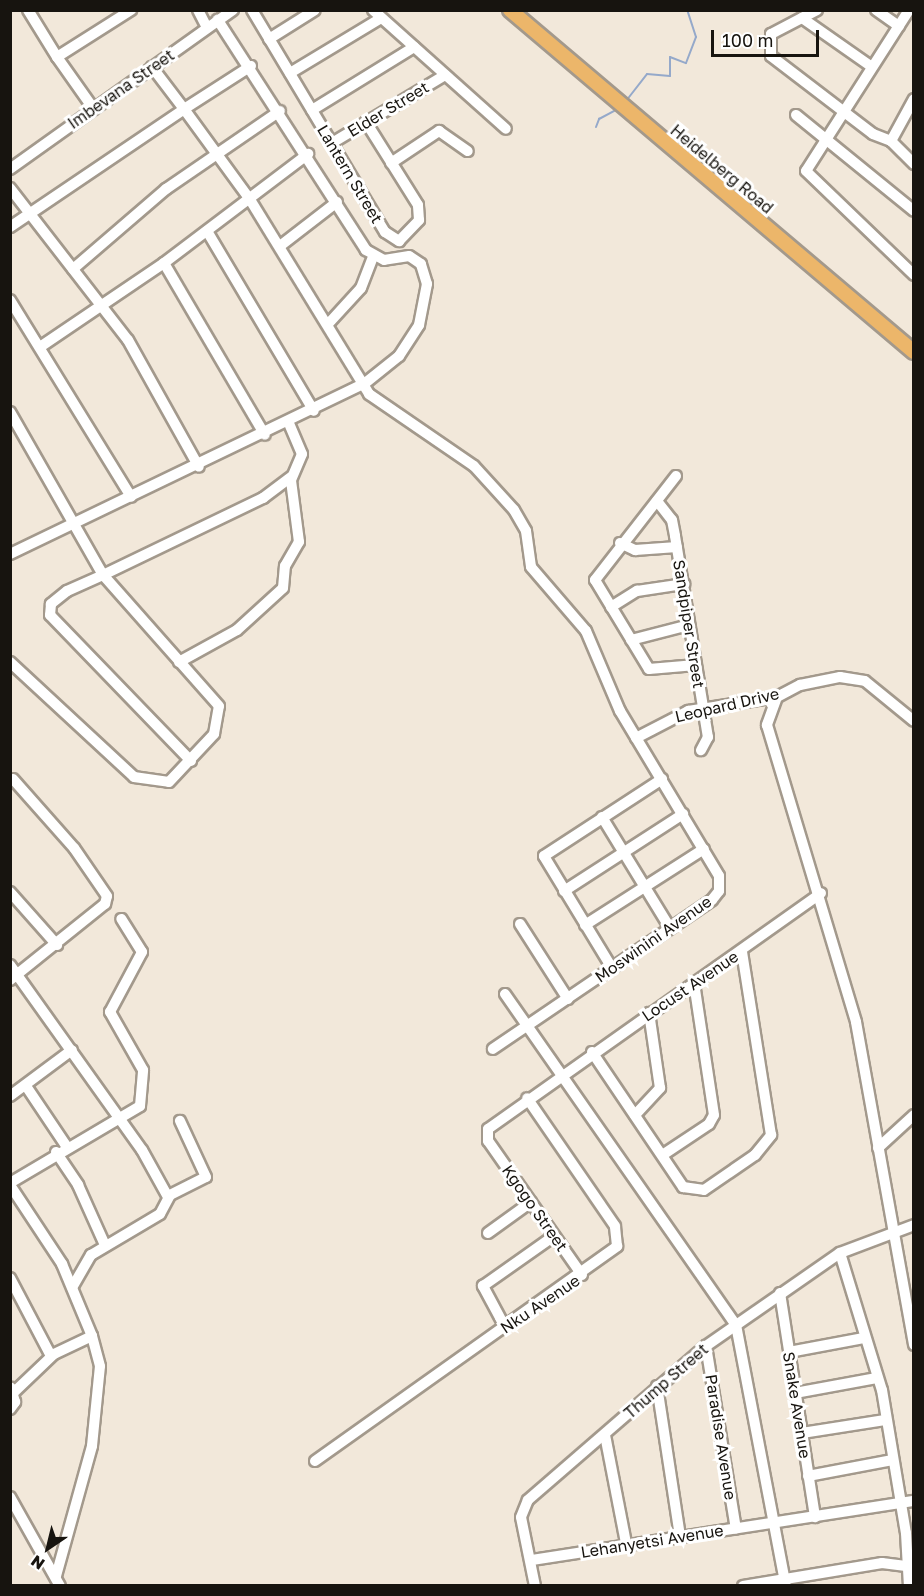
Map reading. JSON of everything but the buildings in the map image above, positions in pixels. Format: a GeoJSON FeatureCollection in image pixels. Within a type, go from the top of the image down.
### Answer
{"type":"FeatureCollection","features":[{"type":"Feature","properties":{"kind":"main road","name":"Heidelberg Road"},"geometry":{"type":"LineString","coordinates":[[510,10],[914,352]]}},
{"type":"Feature","properties":{"kind":"street"},"geometry":{"type":"LineString","coordinates":[[28,10],[57,57],[93,108]]}},
{"type":"Feature","properties":{"kind":"street"},"geometry":{"type":"LineString","coordinates":[[57,57],[131,10]]}},
{"type":"Feature","properties":{"kind":"street"},"geometry":{"type":"LineString","coordinates":[[198,10],[207,28]]}},
{"type":"Feature","properties":{"kind":"street","name":"Imbevana Street"},"geometry":{"type":"LineString","coordinates":[[10,169],[233,10]]}},
{"type":"Feature","properties":{"kind":"street","name":"Lantern Street"},"geometry":{"type":"LineString","coordinates":[[252,10],[385,232],[399,241],[419,220],[418,205],[366,123]]}},
{"type":"Feature","properties":{"kind":"street"},"geometry":{"type":"LineString","coordinates":[[269,39],[315,10]]}},
{"type":"Feature","properties":{"kind":"street"},"geometry":{"type":"LineString","coordinates":[[817,10],[771,34],[771,56],[843,110],[891,141],[914,164]]}},
{"type":"Feature","properties":{"kind":"street"},"geometry":{"type":"LineString","coordinates":[[876,10],[899,26]]}},
{"type":"Feature","properties":{"kind":"street"},"geometry":{"type":"LineString","coordinates":[[909,10],[807,164],[810,180],[914,275]]}},
{"type":"Feature","properties":{"kind":"street"},"geometry":{"type":"LineString","coordinates":[[290,73],[377,14],[506,129]]}},
{"type":"Feature","properties":{"kind":"street"},"geometry":{"type":"LineString","coordinates":[[802,18],[872,67]]}},
{"type":"Feature","properties":{"kind":"street"},"geometry":{"type":"LineString","coordinates":[[218,20],[251,66],[373,257]]}},
{"type":"Feature","properties":{"kind":"street"},"geometry":{"type":"LineString","coordinates":[[312,110],[414,47]]}},
{"type":"Feature","properties":{"kind":"street"},"geometry":{"type":"LineString","coordinates":[[10,227],[251,66]]}},
{"type":"Feature","properties":{"kind":"street","name":"Moswinini Avenue"},"geometry":{"type":"LineString","coordinates":[[152,68],[249,198],[364,384],[404,422],[474,466],[513,510],[526,531],[531,567],[586,631],[614,700],[719,876],[720,891],[528,1028],[493,1049]]}},
{"type":"Feature","properties":{"kind":"street","name":"Elder Street"},"geometry":{"type":"LineString","coordinates":[[332,143],[445,75]]}},
{"type":"Feature","properties":{"kind":"street"},"geometry":{"type":"LineString","coordinates":[[891,141],[912,106]]}},
{"type":"Feature","properties":{"kind":"street"},"geometry":{"type":"LineString","coordinates":[[73,269],[217,153],[280,111]]}},
{"type":"Feature","properties":{"kind":"street"},"geometry":{"type":"LineString","coordinates":[[796,115],[914,211]]}},
{"type":"Feature","properties":{"kind":"street"},"geometry":{"type":"LineString","coordinates":[[391,163],[439,131],[468,152]]}},
{"type":"Feature","properties":{"kind":"street"},"geometry":{"type":"LineString","coordinates":[[40,347],[103,307],[308,154]]}},
{"type":"Feature","properties":{"kind":"street"},"geometry":{"type":"LineString","coordinates":[[10,188],[28,215],[103,307],[140,358],[199,467]]}},
{"type":"Feature","properties":{"kind":"street"},"geometry":{"type":"LineString","coordinates":[[280,246],[337,202]]}},
{"type":"Feature","properties":{"kind":"street"},"geometry":{"type":"LineString","coordinates":[[207,231],[314,411]]}},
{"type":"Feature","properties":{"kind":"street"},"geometry":{"type":"LineString","coordinates":[[328,323],[361,288],[373,257]]}},
{"type":"Feature","properties":{"kind":"street"},"geometry":{"type":"LineString","coordinates":[[10,554],[73,522],[199,467],[364,384],[412,340],[427,284],[416,260],[373,257]]}},
{"type":"Feature","properties":{"kind":"street"},"geometry":{"type":"LineString","coordinates":[[164,263],[265,435]]}},
{"type":"Feature","properties":{"kind":"street"},"geometry":{"type":"LineString","coordinates":[[10,300],[131,497]]}},
{"type":"Feature","properties":{"kind":"street"},"geometry":{"type":"LineString","coordinates":[[10,412],[103,575],[179,662],[213,697],[220,715],[214,734],[191,761],[164,784],[139,780],[10,662]]}},
{"type":"Feature","properties":{"kind":"street"},"geometry":{"type":"LineString","coordinates":[[191,761],[50,615],[49,607],[67,591],[262,498],[291,477],[302,454],[289,423]]}},
{"type":"Feature","properties":{"kind":"street"},"geometry":{"type":"LineString","coordinates":[[676,476],[595,576],[631,640],[653,671],[696,665]]}},
{"type":"Feature","properties":{"kind":"street"},"geometry":{"type":"LineString","coordinates":[[179,662],[237,630],[280,595],[285,566],[298,542],[291,477]]}},
{"type":"Feature","properties":{"kind":"street","name":"Sandpiper Street"},"geometry":{"type":"LineString","coordinates":[[657,501],[672,520],[684,584],[708,737],[701,750]]}},
{"type":"Feature","properties":{"kind":"street"},"geometry":{"type":"LineString","coordinates":[[620,543],[635,550],[677,547]]}},
{"type":"Feature","properties":{"kind":"street"},"geometry":{"type":"LineString","coordinates":[[611,607],[637,591],[684,584]]}},
{"type":"Feature","properties":{"kind":"street"},"geometry":{"type":"LineString","coordinates":[[631,640],[689,625]]}},
{"type":"Feature","properties":{"kind":"street","name":"Leopard Drive"},"geometry":{"type":"LineString","coordinates":[[636,738],[672,716],[777,697],[801,685],[854,678],[914,721]]}},
{"type":"Feature","properties":{"kind":"street"},"geometry":{"type":"LineString","coordinates":[[777,697],[767,725],[821,893],[856,1022],[891,1233],[914,1345]]}},
{"type":"Feature","properties":{"kind":"street"},"geometry":{"type":"LineString","coordinates":[[11,779],[106,891],[105,904],[57,945],[14,977]]}},
{"type":"Feature","properties":{"kind":"street"},"geometry":{"type":"LineString","coordinates":[[612,969],[544,862],[550,851],[662,779]]}},
{"type":"Feature","properties":{"kind":"street"},"geometry":{"type":"LineString","coordinates":[[564,891],[683,814]]}},
{"type":"Feature","properties":{"kind":"street"},"geometry":{"type":"LineString","coordinates":[[602,817],[670,928]]}},
{"type":"Feature","properties":{"kind":"street"},"geometry":{"type":"LineString","coordinates":[[585,925],[704,849]]}},
{"type":"Feature","properties":{"kind":"street"},"geometry":{"type":"LineString","coordinates":[[10,892],[57,945]]}},
{"type":"Feature","properties":{"kind":"street","name":"Locust Avenue"},"geometry":{"type":"LineString","coordinates":[[488,1141],[491,1125],[557,1075],[742,951],[821,893]]}},
{"type":"Feature","properties":{"kind":"street"},"geometry":{"type":"LineString","coordinates":[[58,1581],[92,1446],[100,1366],[92,1336],[73,1286],[10,1184],[62,1150],[121,1120],[140,1106],[145,1083],[110,1012],[141,957],[139,942],[121,920]]}},
{"type":"Feature","properties":{"kind":"street"},"geometry":{"type":"LineString","coordinates":[[520,924],[568,999]]}},
{"type":"Feature","properties":{"kind":"street"},"geometry":{"type":"LineString","coordinates":[[592,1052],[664,1154],[683,1186],[698,1192],[755,1155],[771,1135],[742,951]]}},
{"type":"Feature","properties":{"kind":"street"},"geometry":{"type":"LineString","coordinates":[[10,965],[14,977],[72,1050],[121,1120],[168,1197]]}},
{"type":"Feature","properties":{"kind":"street"},"geometry":{"type":"LineString","coordinates":[[664,1154],[710,1124],[714,1115],[694,982]]}},
{"type":"Feature","properties":{"kind":"street"},"geometry":{"type":"LineString","coordinates":[[505,994],[557,1075],[736,1325],[785,1582]]}},
{"type":"Feature","properties":{"kind":"street"},"geometry":{"type":"LineString","coordinates":[[635,1115],[660,1088],[649,1013]]}},
{"type":"Feature","properties":{"kind":"street"},"geometry":{"type":"LineString","coordinates":[[10,1096],[72,1050]]}},
{"type":"Feature","properties":{"kind":"street"},"geometry":{"type":"LineString","coordinates":[[26,1086],[62,1150],[105,1245]]}},
{"type":"Feature","properties":{"kind":"street","name":"Nku Avenue"},"geometry":{"type":"LineString","coordinates":[[315,1461],[615,1250],[618,1231],[527,1098]]}},
{"type":"Feature","properties":{"kind":"street"},"geometry":{"type":"LineString","coordinates":[[878,1148],[914,1115]]}},
{"type":"Feature","properties":{"kind":"street"},"geometry":{"type":"LineString","coordinates":[[73,1286],[80,1268],[105,1245],[160,1214],[168,1197],[206,1177],[180,1121]]}},
{"type":"Feature","properties":{"kind":"street","name":"Kgogo Street"},"geometry":{"type":"LineString","coordinates":[[488,1141],[582,1275]]}},
{"type":"Feature","properties":{"kind":"street"},"geometry":{"type":"LineString","coordinates":[[488,1233],[531,1202]]}},
{"type":"Feature","properties":{"kind":"street","name":"Thump Street"},"geometry":{"type":"LineString","coordinates":[[535,1586],[524,1504],[605,1435],[657,1386],[706,1346],[780,1293],[840,1252],[914,1225]]}},
{"type":"Feature","properties":{"kind":"street"},"geometry":{"type":"LineString","coordinates":[[505,1327],[483,1286],[554,1236]]}},
{"type":"Feature","properties":{"kind":"street"},"geometry":{"type":"LineString","coordinates":[[840,1252],[877,1378],[900,1503],[909,1586]]}},
{"type":"Feature","properties":{"kind":"street"},"geometry":{"type":"LineString","coordinates":[[10,1278],[51,1356]]}},
{"type":"Feature","properties":{"kind":"street","name":"Snake Avenue"},"geometry":{"type":"LineString","coordinates":[[780,1293],[814,1517]]}},
{"type":"Feature","properties":{"kind":"street"},"geometry":{"type":"LineString","coordinates":[[10,1409],[12,1391],[51,1356],[92,1336]]}},
{"type":"Feature","properties":{"kind":"street"},"geometry":{"type":"LineString","coordinates":[[789,1352],[864,1338]]}},
{"type":"Feature","properties":{"kind":"street","name":"Paradise Avenue"},"geometry":{"type":"LineString","coordinates":[[706,1346],[736,1529]]}},
{"type":"Feature","properties":{"kind":"street"},"geometry":{"type":"LineString","coordinates":[[795,1393],[877,1378]]}},
{"type":"Feature","properties":{"kind":"street"},"geometry":{"type":"LineString","coordinates":[[657,1386],[680,1536]]}},
{"type":"Feature","properties":{"kind":"street"},"geometry":{"type":"LineString","coordinates":[[802,1433],[885,1420]]}},
{"type":"Feature","properties":{"kind":"street"},"geometry":{"type":"LineString","coordinates":[[605,1435],[626,1544]]}},
{"type":"Feature","properties":{"kind":"street"},"geometry":{"type":"LineString","coordinates":[[808,1476],[893,1460]]}},
{"type":"Feature","properties":{"kind":"street"},"geometry":{"type":"LineString","coordinates":[[10,1497],[58,1581]]}},
{"type":"Feature","properties":{"kind":"street","name":"Lehanyetsi Avenue"},"geometry":{"type":"LineString","coordinates":[[532,1560],[914,1501]]}},
{"type":"Feature","properties":{"kind":"street"},"geometry":{"type":"LineString","coordinates":[[743,1586],[785,1582],[882,1563],[906,1566]]}},
{"type":"Feature","properties":{"kind":"street"},"geometry":{"type":"LineString","coordinates":[[820,1574],[822,1586]]}},
{"type":"Feature","properties":{"kind":"waterway"},"geometry":{"type":"LineString","coordinates":[[626,101],[647,74],[670,76],[670,57],[686,63],[696,37],[687,10]]}},
{"type":"Feature","properties":{"kind":"waterway"},"geometry":{"type":"LineString","coordinates":[[596,127],[599,119],[618,109]]}}]}
